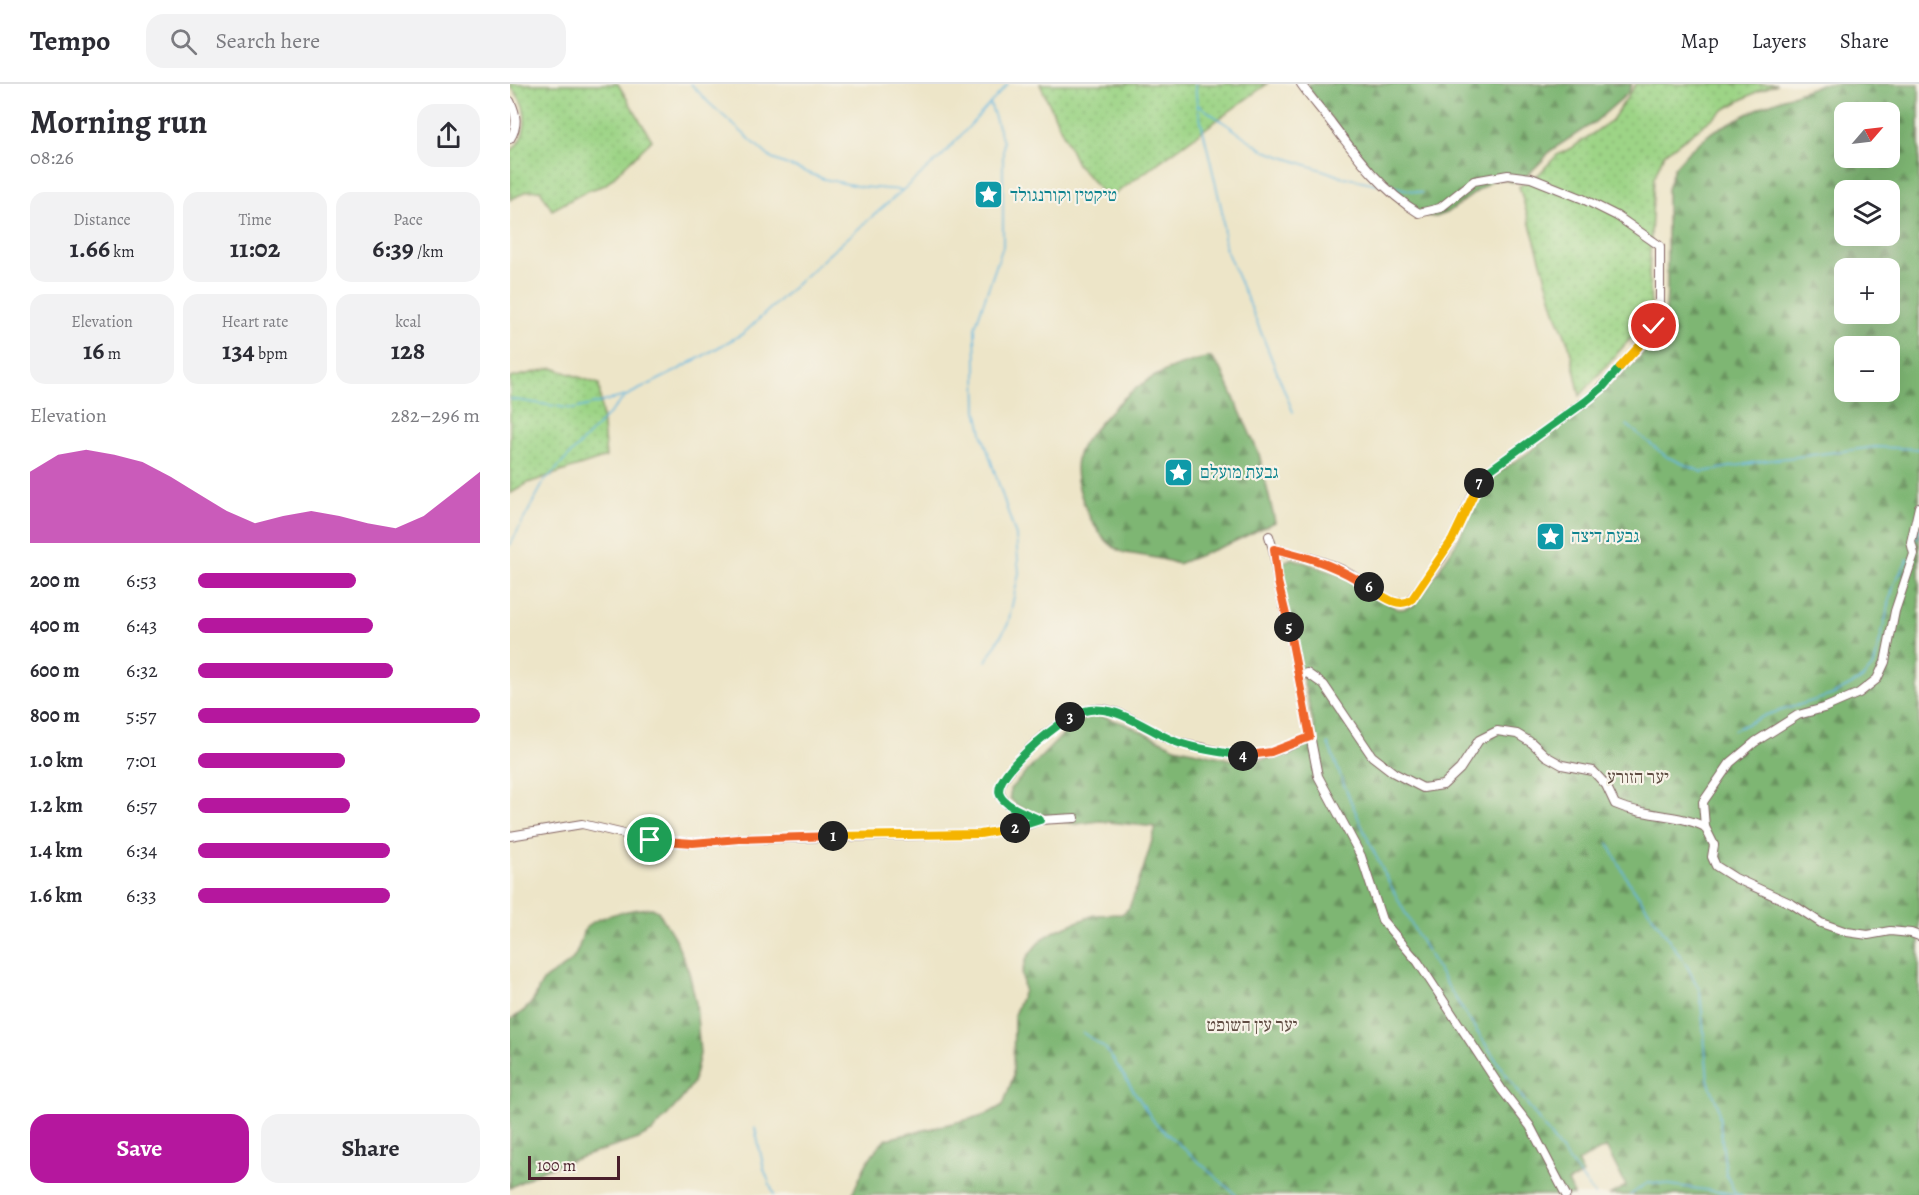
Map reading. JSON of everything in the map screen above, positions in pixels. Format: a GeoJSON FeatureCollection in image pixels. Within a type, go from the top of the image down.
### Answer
{"type":"FeatureCollection","features":[{"type":"Feature","properties":{"kind":"street"},"geometry":{"type":"LineString","coordinates":[[1274,549],[1323,563],[1351,575],[1383,597],[1398,603],[1408,602],[1452,540],[1477,485],[1490,470],[1603,387],[1642,343],[1654,326],[1660,307],[1660,246],[1617,216],[1562,189],[1531,178],[1509,175],[1474,181],[1440,208],[1419,213],[1401,202],[1378,179],[1340,135],[1301,84]]}},
{"type":"Feature","properties":{"kind":"street"},"geometry":{"type":"LineString","coordinates":[[510,102],[516,121],[510,139]]}},
{"type":"Feature","properties":{"kind":"street"},"geometry":{"type":"LineString","coordinates":[[1919,507],[1911,542],[1914,554],[1895,611],[1885,663],[1877,679],[1859,693],[1824,708],[1798,715],[1755,742],[1730,763],[1703,802],[1705,827],[1714,845],[1712,856],[1716,866],[1735,878],[1792,904],[1821,923],[1847,932],[1868,935],[1890,931],[1919,936]]}},
{"type":"Feature","properties":{"kind":"street"},"geometry":{"type":"LineString","coordinates":[[1269,536],[1274,549],[1278,582],[1318,776],[1361,856],[1382,920],[1418,962],[1502,1090],[1530,1126],[1566,1195]]}},
{"type":"Feature","properties":{"kind":"street"},"geometry":{"type":"LineString","coordinates":[[1299,680],[1303,674],[1308,673],[1324,685],[1372,756],[1394,773],[1423,788],[1443,785],[1460,769],[1479,740],[1496,731],[1508,732],[1517,734],[1532,743],[1546,756],[1562,765],[1593,771],[1606,785],[1616,804],[1638,812],[1683,819],[1705,827]]}},
{"type":"Feature","properties":{"kind":"street"},"geometry":{"type":"LineString","coordinates":[[1040,820],[1005,803],[999,794],[999,787],[1009,772],[1036,742],[1066,720],[1088,709],[1116,712],[1176,742],[1246,757],[1271,752],[1310,737]]}},
{"type":"Feature","properties":{"kind":"street"},"geometry":{"type":"LineString","coordinates":[[510,836],[582,824],[650,840],[693,843],[784,838],[980,834],[1022,827],[1040,820],[1075,818]]}},
{"type":"Feature","properties":{"kind":"green space"},"geometry":{"type":"Polygon","coordinates":[[[510,84],[618,84],[652,140],[605,185],[587,191],[552,210],[540,190],[527,191],[510,200],[510,152],[521,137],[525,120],[521,102],[510,84]]]}},
{"type":"Feature","properties":{"kind":"green space"},"geometry":{"type":"Polygon","coordinates":[[[1040,84],[1267,84],[1108,199],[1077,164],[1040,84]]]}},
{"type":"Feature","properties":{"kind":"green space"},"geometry":{"type":"Polygon","coordinates":[[[1307,84],[1632,84],[1628,93],[1595,122],[1550,151],[1522,180],[1512,182],[1502,179],[1493,180],[1447,213],[1436,217],[1415,215],[1365,162],[1309,90],[1307,84]]]}},
{"type":"Feature","properties":{"kind":"green space"},"geometry":{"type":"Polygon","coordinates":[[[1636,84],[1777,84],[1758,91],[1727,108],[1664,154],[1654,178],[1649,273],[1651,307],[1637,331],[1580,396],[1569,345],[1556,314],[1519,186],[1539,174],[1557,155],[1573,147],[1612,120],[1636,84]]]}},
{"type":"Feature","properties":{"kind":"green space","name":"יער הזורע"},"geometry":{"type":"Polygon","coordinates":[[[1821,84],[1919,84],[1919,1195],[1609,1195],[1626,1186],[1606,1147],[1577,1162],[1583,1174],[1568,1182],[1574,1195],[852,1195],[870,1157],[887,1139],[970,1119],[989,1113],[1003,1105],[1013,1077],[1014,1015],[1024,991],[1022,973],[1026,959],[1042,939],[1057,930],[1094,915],[1122,914],[1129,908],[1156,827],[1100,821],[1076,824],[1050,819],[1016,805],[1010,798],[1010,789],[1072,725],[1092,716],[1126,724],[1175,747],[1238,761],[1269,758],[1317,741],[1281,581],[1280,564],[1292,558],[1337,574],[1397,609],[1413,606],[1457,542],[1480,494],[1491,478],[1584,409],[1636,361],[1662,331],[1667,294],[1667,189],[1674,168],[1689,151],[1712,132],[1763,106],[1821,84]]]}},
{"type":"Feature","properties":{"kind":"green space"},"geometry":{"type":"Polygon","coordinates":[[[1210,357],[1222,371],[1259,454],[1275,522],[1178,564],[1122,552],[1103,537],[1087,511],[1077,476],[1076,465],[1080,449],[1111,411],[1135,389],[1176,366],[1210,357]]]}},
{"type":"Feature","properties":{"kind":"green space"},"geometry":{"type":"Polygon","coordinates":[[[553,368],[599,384],[606,457],[528,483],[510,494],[510,378],[553,368]]]}},
{"type":"Feature","properties":{"kind":"green space"},"geometry":{"type":"Polygon","coordinates":[[[652,908],[658,911],[676,940],[689,972],[696,1003],[700,1054],[693,1083],[652,1132],[638,1139],[545,1169],[510,1188],[510,1020],[529,1006],[545,979],[574,958],[588,925],[615,914],[652,908]]]}},
{"type":"Feature","properties":{"kind":"waterway"},"geometry":{"type":"LineString","coordinates":[[691,84],[772,159],[824,179],[862,187],[902,190]]}},
{"type":"Feature","properties":{"kind":"waterway"},"geometry":{"type":"LineString","coordinates":[[510,399],[574,409],[626,396],[744,333],[828,255],[942,156],[1008,84]]}},
{"type":"Feature","properties":{"kind":"waterway"},"geometry":{"type":"LineString","coordinates":[[1195,84],[1197,104],[1222,211],[1225,248],[1293,412]]}},
{"type":"Feature","properties":{"kind":"waterway"},"geometry":{"type":"LineString","coordinates":[[986,661],[1008,624],[1019,573],[1016,536],[983,437],[977,410],[975,327],[1003,246],[1003,142],[990,103]]}},
{"type":"Feature","properties":{"kind":"waterway"},"geometry":{"type":"LineString","coordinates":[[1197,104],[1265,151],[1343,177],[1377,184]]}},
{"type":"Feature","properties":{"kind":"waterway"},"geometry":{"type":"LineString","coordinates":[[1391,186],[1422,193]]}},
{"type":"Feature","properties":{"kind":"waterway"},"geometry":{"type":"LineString","coordinates":[[510,545],[544,482],[624,398]]}},
{"type":"Feature","properties":{"kind":"waterway"},"geometry":{"type":"LineString","coordinates":[[1627,425],[1667,457],[1702,472],[1763,461],[1875,447],[1919,449]]}},
{"type":"Feature","properties":{"kind":"waterway"},"geometry":{"type":"LineString","coordinates":[[1916,540],[1919,528]]}},
{"type":"Feature","properties":{"kind":"waterway"},"geometry":{"type":"LineString","coordinates":[[1734,730],[1766,715],[1832,695],[1862,679],[1874,665],[1894,584],[1908,559]]}},
{"type":"Feature","properties":{"kind":"waterway"},"geometry":{"type":"LineString","coordinates":[[1328,743],[1377,858],[1431,959],[1493,1056],[1595,1195]]}},
{"type":"Feature","properties":{"kind":"waterway"},"geometry":{"type":"LineString","coordinates":[[1608,843],[1627,879],[1687,966],[1700,991],[1708,1080],[1718,1106],[1726,1174],[1735,1193]]}},
{"type":"Feature","properties":{"kind":"waterway"},"geometry":{"type":"LineString","coordinates":[[1083,1033],[1106,1049],[1155,1123],[1236,1195]]}},
{"type":"Feature","properties":{"kind":"waterway"},"geometry":{"type":"LineString","coordinates":[[755,1128],[764,1169],[774,1195]]}},
{"type":"Feature","properties":{"kind":"waterway"},"geometry":{"type":"LineString","coordinates":[[1630,1195],[1649,1182],[1742,1195]]}},
{"type":"Feature","properties":{"kind":"place","name":"טיקטין וקורנגולד"},"geometry":{"type":"Point","coordinates":[989,195]}},
{"type":"Feature","properties":{"kind":"place","name":"גבעת מועלם"},"geometry":{"type":"Point","coordinates":[1179,472]}},
{"type":"Feature","properties":{"kind":"place","name":"גבעת דיצה"},"geometry":{"type":"Point","coordinates":[1550,536]}},
{"type":"Feature","properties":{"kind":"route"},"geometry":{"type":"LineString","coordinates":[[650,840],[693,843],[739,839],[980,834],[1022,827],[1040,820],[1005,803],[999,794],[999,787],[1009,772],[1045,734],[1077,713],[1088,709],[1116,712],[1176,742],[1246,757],[1271,752],[1310,737],[1278,582],[1274,549],[1339,569],[1383,597],[1398,603],[1408,602],[1442,557],[1477,485],[1490,470],[1603,387],[1654,326]]}},
{"type":"Feature","properties":{"kind":"park label","name":"יער עין השופט"},"geometry":{"type":"Point","coordinates":[1252,1025]}}]}
